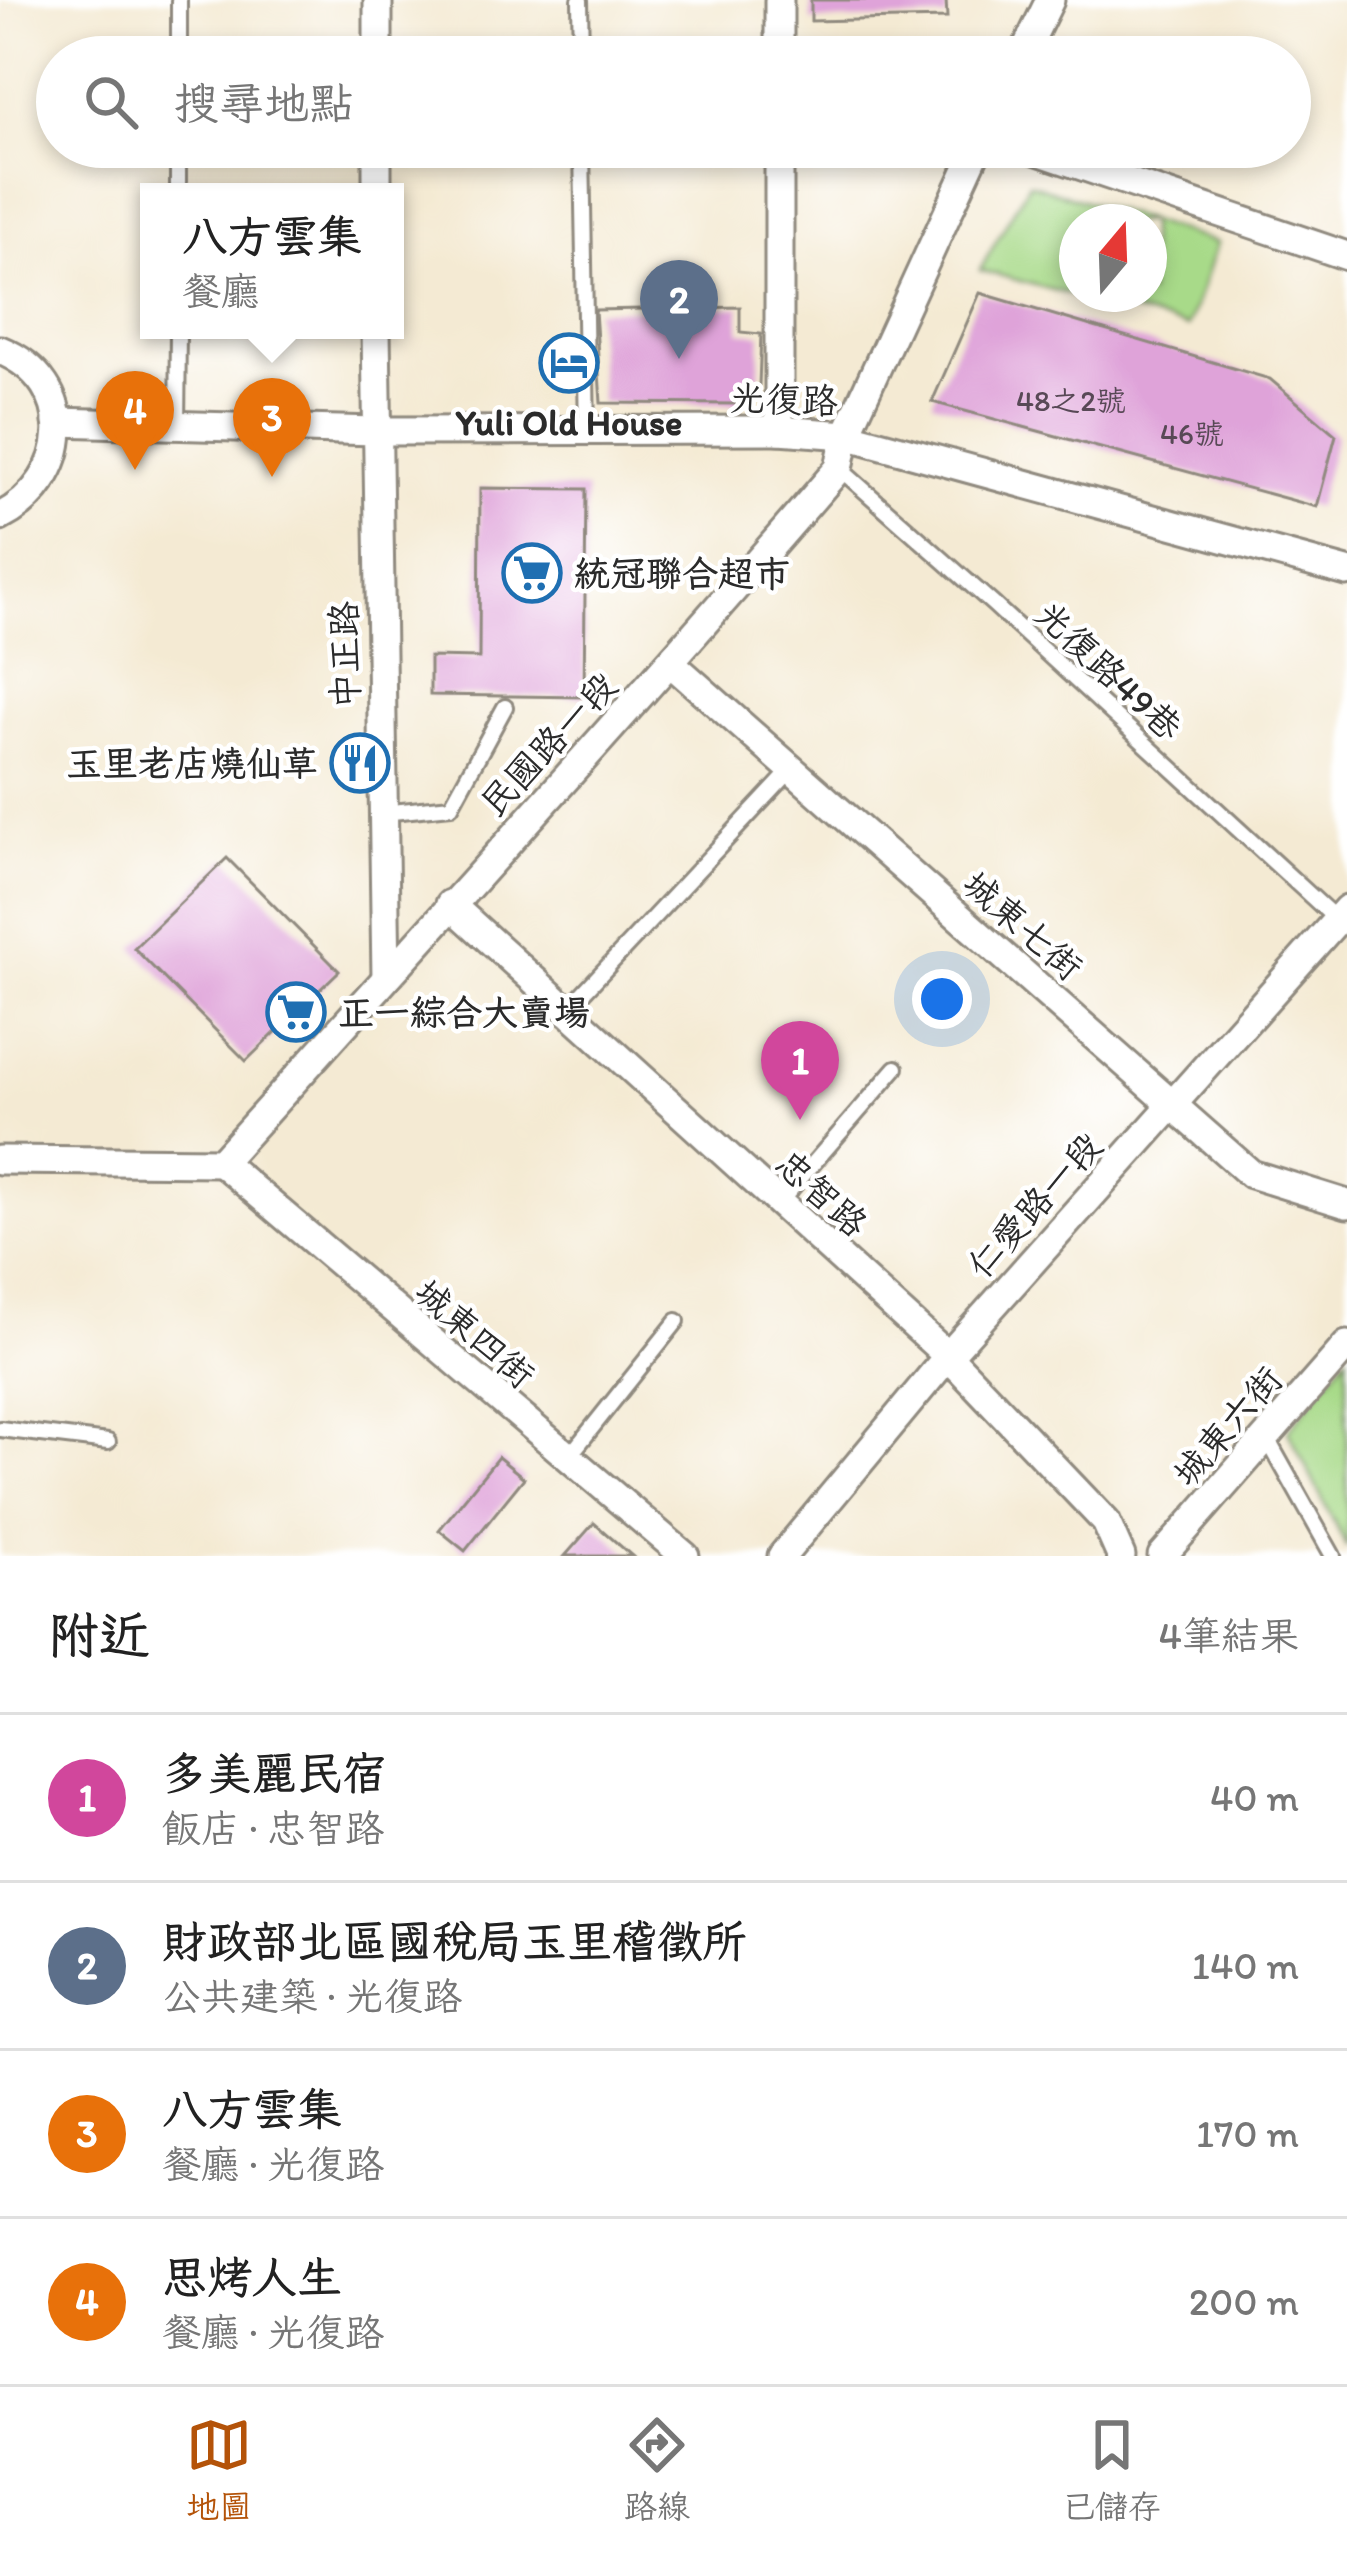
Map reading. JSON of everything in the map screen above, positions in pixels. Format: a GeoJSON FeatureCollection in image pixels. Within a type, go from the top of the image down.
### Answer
{"type":"FeatureCollection","features":[{"type":"Feature","properties":{"kind":"street"},"geometry":{"type":"LineString","coordinates":[[378,0],[378,36]]}},
{"type":"Feature","properties":{"kind":"street"},"geometry":{"type":"LineString","coordinates":[[779,0],[779,36]]}},
{"type":"Feature","properties":{"kind":"street"},"geometry":{"type":"LineString","coordinates":[[1032,36],[1050,0]]}},
{"type":"Feature","properties":{"kind":"street"},"geometry":{"type":"LineString","coordinates":[[779,168],[779,430]]}},
{"type":"Feature","properties":{"kind":"street","name":"民國路一段"},"geometry":{"type":"LineString","coordinates":[[221,1162],[671,664],[839,468],[846,435],[968,168]]}},
{"type":"Feature","properties":{"kind":"street"},"geometry":{"type":"LineString","coordinates":[[1088,168],[1347,256]]}},
{"type":"Feature","properties":{"kind":"street","name":"中正路"},"geometry":{"type":"LineString","coordinates":[[376,339],[386,978]]}},
{"type":"Feature","properties":{"kind":"street"},"geometry":{"type":"LineString","coordinates":[[0,350],[16,356],[38,376],[53,401],[57,422],[55,459],[42,485],[22,506],[0,517]]}},
{"type":"Feature","properties":{"kind":"street","name":"光復路"},"geometry":{"type":"LineString","coordinates":[[57,422],[376,431],[779,430],[846,435],[1347,572]]}},
{"type":"Feature","properties":{"kind":"street","name":"城東七街"},"geometry":{"type":"LineString","coordinates":[[671,664],[1251,1174],[1347,1204]]}},
{"type":"Feature","properties":{"kind":"street","name":"忠智路"},"geometry":{"type":"LineString","coordinates":[[450,904],[948,1356],[1106,1522],[1121,1556]]}},
{"type":"Feature","properties":{"kind":"street","name":"仁愛路一段"},"geometry":{"type":"LineString","coordinates":[[782,1556],[948,1356],[1341,914]]}},
{"type":"Feature","properties":{"kind":"street"},"geometry":{"type":"LineString","coordinates":[[0,1160],[221,1162]]}},
{"type":"Feature","properties":{"kind":"street","name":"城東四街"},"geometry":{"type":"LineString","coordinates":[[221,1162],[685,1556]]}},
{"type":"Feature","properties":{"kind":"street","name":"城東六街"},"geometry":{"type":"LineString","coordinates":[[1162,1556],[1347,1345]]}},
{"type":"Feature","properties":{"kind":"lane"},"geometry":{"type":"LineString","coordinates":[[179,0],[179,36]]}},
{"type":"Feature","properties":{"kind":"lane"},"geometry":{"type":"LineString","coordinates":[[580,0],[581,36]]}},
{"type":"Feature","properties":{"kind":"lane"},"geometry":{"type":"LineString","coordinates":[[582,168],[587,433]]}},
{"type":"Feature","properties":{"kind":"lane"},"geometry":{"type":"LineString","coordinates":[[177,427],[178,339]]}},
{"type":"Feature","properties":{"kind":"lane","name":"光復路49巷"},"geometry":{"type":"LineString","coordinates":[[839,468],[1341,914]]}},
{"type":"Feature","properties":{"kind":"lane"},"geometry":{"type":"LineString","coordinates":[[382,813],[452,806],[505,706]]}},
{"type":"Feature","properties":{"kind":"lane"},"geometry":{"type":"LineString","coordinates":[[567,1010],[791,769]]}},
{"type":"Feature","properties":{"kind":"lane"},"geometry":{"type":"LineString","coordinates":[[779,1202],[896,1068]]}},
{"type":"Feature","properties":{"kind":"lane"},"geometry":{"type":"LineString","coordinates":[[567,1459],[677,1321]]}},
{"type":"Feature","properties":{"kind":"lane"},"geometry":{"type":"LineString","coordinates":[[0,1429],[108,1442]]}},
{"type":"Feature","properties":{"kind":"lane"},"geometry":{"type":"LineString","coordinates":[[1264,1435],[1333,1556]]}},
{"type":"Feature","properties":{"kind":"green space"},"geometry":{"type":"Polygon","coordinates":[[[1029,183],[1095,204],[1059,204],[1059,292],[980,270],[1029,183]]]}},
{"type":"Feature","properties":{"kind":"green space"},"geometry":{"type":"Polygon","coordinates":[[[1167,227],[1217,243],[1188,327],[1133,312],[1167,312],[1167,227]]]}},
{"type":"Feature","properties":{"kind":"green space"},"geometry":{"type":"Polygon","coordinates":[[[1347,1355],[1347,1548],[1288,1431],[1347,1355]]]}},
{"type":"Feature","properties":{"kind":"building"},"geometry":{"type":"Polygon","coordinates":[[[811,0],[946,0],[947,18],[811,21],[811,0]]]}},
{"type":"Feature","properties":{"kind":"building"},"geometry":{"type":"Polygon","coordinates":[[[980,293],[1270,379],[1336,435],[1317,507],[932,402],[980,293]]]}},
{"type":"Feature","properties":{"kind":"building"},"geometry":{"type":"Polygon","coordinates":[[[740,307],[740,332],[761,334],[759,385],[739,404],[601,403],[595,310],[740,307]]]}},
{"type":"Feature","properties":{"kind":"building","name":"統冠聯合超市"},"geometry":{"type":"Polygon","coordinates":[[[480,488],[586,489],[584,697],[430,695],[430,657],[479,658],[480,488]]]}},
{"type":"Feature","properties":{"kind":"building"},"geometry":{"type":"Polygon","coordinates":[[[227,858],[339,971],[246,1061],[134,948],[227,858]]]}},
{"type":"Feature","properties":{"kind":"building"},"geometry":{"type":"Polygon","coordinates":[[[498,1457],[524,1478],[465,1551],[439,1530],[498,1457]]]}},
{"type":"Feature","properties":{"kind":"building"},"geometry":{"type":"Polygon","coordinates":[[[594,1523],[632,1556],[565,1556],[594,1523]]]}},
{"type":"Feature","properties":{"kind":"place","name":"財政部北區國稅局玉里稽徵所"},"geometry":{"type":"Point","coordinates":[679,359]}},
{"type":"Feature","properties":{"kind":"place","name":"Yuli Old House"},"geometry":{"type":"Point","coordinates":[569,363]}},
{"type":"Feature","properties":{"kind":"place","name":"思烤人生"},"geometry":{"type":"Point","coordinates":[135,470]}},
{"type":"Feature","properties":{"kind":"place","name":"八方雲集"},"geometry":{"type":"Point","coordinates":[272,477]}},
{"type":"Feature","properties":{"kind":"place","name":"統冠聯合超市"},"geometry":{"type":"Point","coordinates":[532,573]}},
{"type":"Feature","properties":{"kind":"place","name":"玉里老店燒仙草"},"geometry":{"type":"Point","coordinates":[360,763]}},
{"type":"Feature","properties":{"kind":"place","name":"正一綜合大賣場"},"geometry":{"type":"Point","coordinates":[296,1012]}},
{"type":"Feature","properties":{"kind":"place","name":"多美麗民宿"},"geometry":{"type":"Point","coordinates":[800,1120]}}]}
